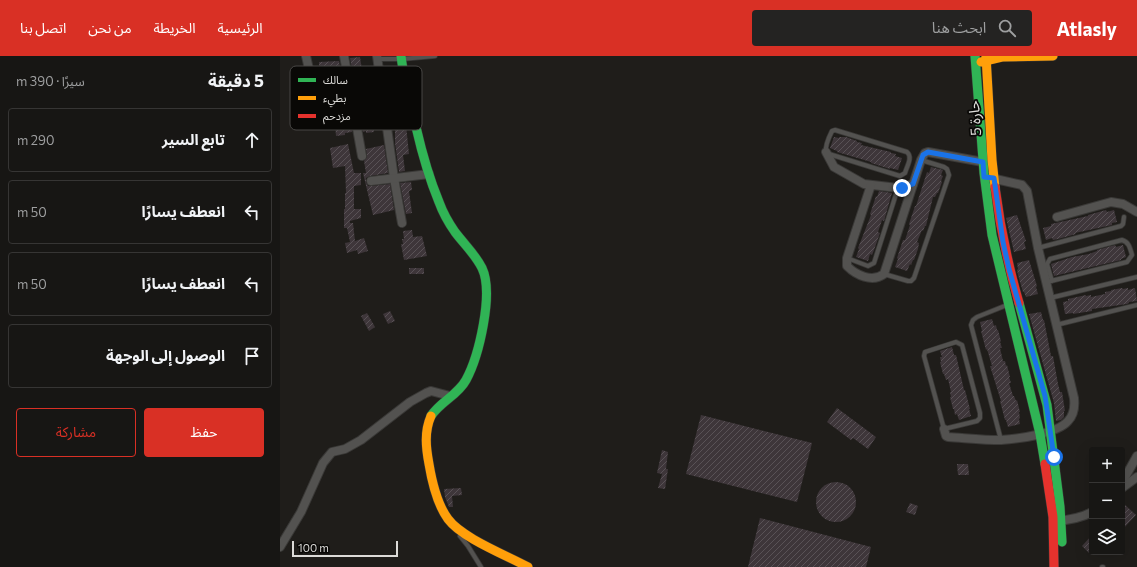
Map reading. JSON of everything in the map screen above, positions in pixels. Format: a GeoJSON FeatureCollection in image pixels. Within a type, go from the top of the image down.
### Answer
{"type":"FeatureCollection","features":[{"type":"Feature","properties":{"kind":"street"},"geometry":{"type":"LineString","coordinates":[[306,56],[308,66]]}},
{"type":"Feature","properties":{"kind":"street"},"geometry":{"type":"LineString","coordinates":[[344,56],[346,66]]}},
{"type":"Feature","properties":{"kind":"street"},"geometry":{"type":"LineString","coordinates":[[975,59],[1054,56]]}},
{"type":"Feature","properties":{"kind":"street","name":"حارة 5"},"geometry":{"type":"LineString","coordinates":[[975,59],[978,78],[984,177],[994,245],[1040,434],[1053,507],[1057,521]]}},
{"type":"Feature","properties":{"kind":"street","name":"حارة 5"},"geometry":{"type":"LineString","coordinates":[[986,59],[994,178],[1003,242],[1009,269],[1045,396],[1051,432],[1057,521]]}},
{"type":"Feature","properties":{"kind":"street"},"geometry":{"type":"LineString","coordinates":[[357,130],[362,156]]}},
{"type":"Feature","properties":{"kind":"street"},"geometry":{"type":"LineString","coordinates":[[387,130],[402,223]]}},
{"type":"Feature","properties":{"kind":"street"},"geometry":{"type":"LineString","coordinates":[[417,130],[429,174],[448,223],[478,261],[487,283],[482,322],[471,370],[465,382],[439,404],[430,416],[425,429],[425,444],[432,478],[441,506],[447,518],[462,533],[528,567]]}},
{"type":"Feature","properties":{"kind":"street"},"geometry":{"type":"LineString","coordinates":[[826,152],[829,161],[834,167],[858,182],[898,188],[913,184]]}},
{"type":"Feature","properties":{"kind":"street"},"geometry":{"type":"LineString","coordinates":[[870,185],[847,258],[847,266],[852,272],[863,277],[874,278],[884,274],[921,160],[925,153],[928,152],[983,162]]}},
{"type":"Feature","properties":{"kind":"street"},"geometry":{"type":"LineString","coordinates":[[371,182],[429,174]]}},
{"type":"Feature","properties":{"kind":"street"},"geometry":{"type":"LineString","coordinates":[[944,429],[946,436],[948,437],[1001,440],[1040,434],[1051,432],[1067,422],[1073,414],[1075,406],[1050,298],[1049,282],[1038,248],[1026,188],[1022,185],[984,177]]}},
{"type":"Feature","properties":{"kind":"street"},"geometry":{"type":"LineString","coordinates":[[1057,217],[1116,202],[1123,204],[1137,212]]}},
{"type":"Feature","properties":{"kind":"street"},"geometry":{"type":"LineString","coordinates":[[280,546],[301,512],[323,463],[332,452],[345,449],[361,440],[410,402],[426,392],[431,391],[450,396]]}},
{"type":"Feature","properties":{"kind":"street"},"geometry":{"type":"LineString","coordinates":[[1123,483],[1137,456]]}},
{"type":"Feature","properties":{"kind":"street"},"geometry":{"type":"LineString","coordinates":[[1125,485],[1137,477]]}},
{"type":"Feature","properties":{"kind":"street"},"geometry":{"type":"LineString","coordinates":[[1061,567],[1058,551],[1057,521],[1082,517],[1089,514]]}},
{"type":"Feature","properties":{"kind":"street"},"geometry":{"type":"LineString","coordinates":[[1054,567],[1058,551]]}},
{"type":"Feature","properties":{"kind":"lane"},"geometry":{"type":"LineString","coordinates":[[377,57],[401,58],[435,56]]}},
{"type":"Feature","properties":{"kind":"lane"},"geometry":{"type":"LineString","coordinates":[[835,130],[907,152],[910,154],[910,157],[905,173],[900,176],[826,152],[832,131],[835,130]]}},
{"type":"Feature","properties":{"kind":"lane"},"geometry":{"type":"LineString","coordinates":[[884,274],[908,281],[911,281],[914,278],[949,175],[947,169],[944,167],[921,160]]}},
{"type":"Feature","properties":{"kind":"lane"},"geometry":{"type":"LineString","coordinates":[[847,258],[868,266],[874,263],[898,188]]}},
{"type":"Feature","properties":{"kind":"lane"},"geometry":{"type":"LineString","coordinates":[[1038,248],[1121,226],[1123,224],[1124,217]]}},
{"type":"Feature","properties":{"kind":"lane"},"geometry":{"type":"LineString","coordinates":[[1122,240],[1129,244],[1132,255],[1127,262],[1049,282],[1047,264],[1050,259],[1122,240]]}},
{"type":"Feature","properties":{"kind":"lane"},"geometry":{"type":"LineString","coordinates":[[1050,298],[1137,277]]}},
{"type":"Feature","properties":{"kind":"lane"},"geometry":{"type":"LineString","coordinates":[[1001,440],[971,324],[977,317],[1009,304]]}},
{"type":"Feature","properties":{"kind":"lane"},"geometry":{"type":"LineString","coordinates":[[1056,325],[1137,304]]}},
{"type":"Feature","properties":{"kind":"lane"},"geometry":{"type":"LineString","coordinates":[[959,342],[962,345],[980,418],[977,421],[944,429],[924,356],[925,352],[959,342]]}},
{"type":"Feature","properties":{"kind":"lane"},"geometry":{"type":"LineString","coordinates":[[457,528],[458,535],[468,546],[481,567]]}},
{"type":"Feature","properties":{"kind":"building"},"geometry":{"type":"Polygon","coordinates":[[[360,57],[361,66],[351,66],[350,58],[360,57]]]}},
{"type":"Feature","properties":{"kind":"building"},"geometry":{"type":"Polygon","coordinates":[[[339,61],[340,66],[319,66],[319,62],[339,61]]]}},
{"type":"Feature","properties":{"kind":"building"},"geometry":{"type":"Polygon","coordinates":[[[336,130],[352,130],[352,132],[345,133],[345,135],[336,136],[336,130]]]}},
{"type":"Feature","properties":{"kind":"building"},"geometry":{"type":"Polygon","coordinates":[[[363,130],[374,130],[374,132],[366,133],[366,131],[363,132],[363,130]]]}},
{"type":"Feature","properties":{"kind":"building"},"geometry":{"type":"Polygon","coordinates":[[[395,130],[407,130],[409,154],[403,155],[405,171],[399,172],[395,143],[395,130]]]}},
{"type":"Feature","properties":{"kind":"building"},"geometry":{"type":"Polygon","coordinates":[[[834,137],[846,137],[862,143],[861,145],[896,154],[895,156],[902,158],[898,170],[890,169],[837,152],[830,148],[834,137]]]}},
{"type":"Feature","properties":{"kind":"building"},"geometry":{"type":"Polygon","coordinates":[[[348,144],[354,173],[361,173],[361,185],[354,186],[354,209],[361,209],[361,218],[350,221],[350,223],[353,223],[355,241],[364,238],[368,251],[358,254],[357,250],[347,253],[345,243],[350,242],[347,228],[344,228],[346,193],[345,166],[333,168],[330,148],[348,144]]]}},
{"type":"Feature","properties":{"kind":"building"},"geometry":{"type":"Polygon","coordinates":[[[384,145],[388,173],[370,176],[366,178],[366,182],[368,186],[390,184],[394,210],[373,215],[363,173],[366,173],[364,161],[367,157],[366,149],[384,145]]]}},
{"type":"Feature","properties":{"kind":"building"},"geometry":{"type":"Polygon","coordinates":[[[931,167],[943,170],[941,175],[943,176],[942,182],[938,193],[935,197],[933,197],[926,226],[923,231],[922,230],[917,242],[919,243],[918,249],[914,260],[911,265],[910,264],[907,271],[895,267],[897,258],[903,240],[905,240],[927,172],[929,173],[931,167]]]}},
{"type":"Feature","properties":{"kind":"building"},"geometry":{"type":"Polygon","coordinates":[[[411,182],[412,190],[409,191],[412,213],[406,214],[400,183],[411,182]]]}},
{"type":"Feature","properties":{"kind":"building"},"geometry":{"type":"Polygon","coordinates":[[[879,191],[892,193],[884,221],[882,220],[878,232],[880,233],[874,250],[872,255],[870,254],[868,261],[856,257],[879,191]]]}},
{"type":"Feature","properties":{"kind":"building"},"geometry":{"type":"Polygon","coordinates":[[[1106,210],[1107,212],[1114,210],[1117,222],[1112,223],[1112,225],[1075,233],[1076,234],[1058,239],[1053,240],[1052,238],[1046,240],[1043,228],[1051,226],[1051,224],[1088,216],[1106,210]]]}},
{"type":"Feature","properties":{"kind":"building"},"geometry":{"type":"Polygon","coordinates":[[[1017,215],[1026,241],[1024,242],[1026,249],[1014,252],[1006,218],[1017,215]]]}},
{"type":"Feature","properties":{"kind":"building"},"geometry":{"type":"Polygon","coordinates":[[[412,230],[413,237],[422,236],[427,256],[404,260],[401,244],[403,244],[402,239],[404,239],[403,231],[412,230]]]}},
{"type":"Feature","properties":{"kind":"building"},"geometry":{"type":"Polygon","coordinates":[[[1115,245],[1116,247],[1123,245],[1126,257],[1121,260],[1054,276],[1051,264],[1072,257],[1089,254],[1115,245]]]}},
{"type":"Feature","properties":{"kind":"building"},"geometry":{"type":"Polygon","coordinates":[[[1029,260],[1038,294],[1026,297],[1018,275],[1017,263],[1029,260]]]}},
{"type":"Feature","properties":{"kind":"building"},"geometry":{"type":"Polygon","coordinates":[[[409,268],[424,268],[424,274],[409,274],[409,268]]]}},
{"type":"Feature","properties":{"kind":"building"},"geometry":{"type":"Polygon","coordinates":[[[1122,288],[1128,288],[1128,290],[1135,288],[1137,301],[1129,302],[1127,304],[1092,309],[1092,311],[1065,314],[1063,302],[1068,301],[1068,299],[1086,295],[1091,295],[1091,297],[1122,288]]]}},
{"type":"Feature","properties":{"kind":"building"},"geometry":{"type":"Polygon","coordinates":[[[390,311],[395,321],[388,324],[383,314],[390,311]]]}},
{"type":"Feature","properties":{"kind":"building"},"geometry":{"type":"Polygon","coordinates":[[[1041,312],[1051,356],[1053,356],[1060,392],[1062,392],[1065,411],[1064,417],[1061,420],[1056,421],[1054,403],[1029,314],[1041,312]]]}},
{"type":"Feature","properties":{"kind":"building"},"geometry":{"type":"Polygon","coordinates":[[[367,313],[375,327],[369,331],[361,316],[367,313]]]}},
{"type":"Feature","properties":{"kind":"building"},"geometry":{"type":"Polygon","coordinates":[[[992,319],[994,326],[996,325],[998,330],[1001,341],[1002,348],[1000,348],[1003,361],[1005,361],[1006,366],[1007,365],[1011,383],[1009,383],[1013,396],[1016,401],[1017,400],[1020,412],[1020,424],[1008,427],[981,331],[980,322],[992,319]]]}},
{"type":"Feature","properties":{"kind":"building"},"geometry":{"type":"Polygon","coordinates":[[[952,347],[954,355],[956,355],[971,416],[959,420],[953,409],[948,379],[946,380],[943,374],[940,362],[940,357],[942,357],[940,351],[952,347]]]}},
{"type":"Feature","properties":{"kind":"building"},"geometry":{"type":"Polygon","coordinates":[[[837,408],[876,437],[868,449],[853,438],[851,440],[827,422],[837,408]]]}},
{"type":"Feature","properties":{"kind":"building"},"geometry":{"type":"Polygon","coordinates":[[[701,415],[812,443],[797,502],[686,474],[701,415]]]}},
{"type":"Feature","properties":{"kind":"building"},"geometry":{"type":"Polygon","coordinates":[[[662,450],[668,452],[666,469],[668,469],[665,489],[658,488],[662,474],[657,473],[662,450]]]}},
{"type":"Feature","properties":{"kind":"building"},"geometry":{"type":"Polygon","coordinates":[[[957,464],[968,464],[969,475],[958,475],[957,464]]]}},
{"type":"Feature","properties":{"kind":"building"},"geometry":{"type":"Polygon","coordinates":[[[840,482],[847,485],[853,491],[856,502],[855,510],[847,519],[840,522],[832,522],[825,519],[817,510],[816,498],[819,491],[828,483],[840,482]]]}},
{"type":"Feature","properties":{"kind":"building"},"geometry":{"type":"Polygon","coordinates":[[[461,488],[462,495],[452,496],[453,507],[449,507],[444,489],[461,488]]]}},
{"type":"Feature","properties":{"kind":"building"},"geometry":{"type":"Polygon","coordinates":[[[910,503],[918,506],[915,515],[906,512],[910,503]]]}},
{"type":"Feature","properties":{"kind":"building"},"geometry":{"type":"Polygon","coordinates":[[[1125,505],[1136,515],[1125,527],[1125,505]]]}},
{"type":"Feature","properties":{"kind":"building"},"geometry":{"type":"Polygon","coordinates":[[[760,518],[871,547],[866,567],[748,567],[760,518]]]}},
{"type":"Feature","properties":{"kind":"building"},"geometry":{"type":"Polygon","coordinates":[[[1089,538],[1089,553],[1082,546],[1089,538]]]}},
{"type":"Feature","properties":{"kind":"traffic: fast"},"geometry":{"type":"LineString","coordinates":[[401,56],[403,66]]}},
{"type":"Feature","properties":{"kind":"traffic: fast"},"geometry":{"type":"LineString","coordinates":[[975,56],[984,173],[992,235],[1040,434],[1045,464]]}},
{"type":"Feature","properties":{"kind":"traffic: fast"},"geometry":{"type":"LineString","coordinates":[[416,130],[426,165],[442,210],[455,232],[473,254],[482,268],[485,279],[486,293],[486,308],[480,341],[471,369],[463,385],[431,416]]}},
{"type":"Feature","properties":{"kind":"traffic: fast"},"geometry":{"type":"LineString","coordinates":[[1019,303],[1047,405],[1060,507],[1062,542]]}},
{"type":"Feature","properties":{"kind":"traffic: slow"},"geometry":{"type":"LineString","coordinates":[[986,56],[995,187]]}},
{"type":"Feature","properties":{"kind":"traffic: slow"},"geometry":{"type":"LineString","coordinates":[[981,62],[1002,57],[1053,56]]}},
{"type":"Feature","properties":{"kind":"traffic: slow"},"geometry":{"type":"LineString","coordinates":[[431,416],[426,434],[427,452],[433,485],[444,513],[448,519],[463,533],[485,546],[528,567]]}},
{"type":"Feature","properties":{"kind":"traffic: jam"},"geometry":{"type":"LineString","coordinates":[[995,187],[999,216],[1011,274],[1019,303]]}},
{"type":"Feature","properties":{"kind":"traffic: jam"},"geometry":{"type":"LineString","coordinates":[[1045,464],[1053,517],[1054,567]]}},
{"type":"Feature","properties":{"kind":"route"},"geometry":{"type":"LineString","coordinates":[[902,188],[913,184],[923,155],[928,152],[983,162],[984,177],[994,178],[1003,242],[1009,269],[1045,396],[1054,457]]}}]}
